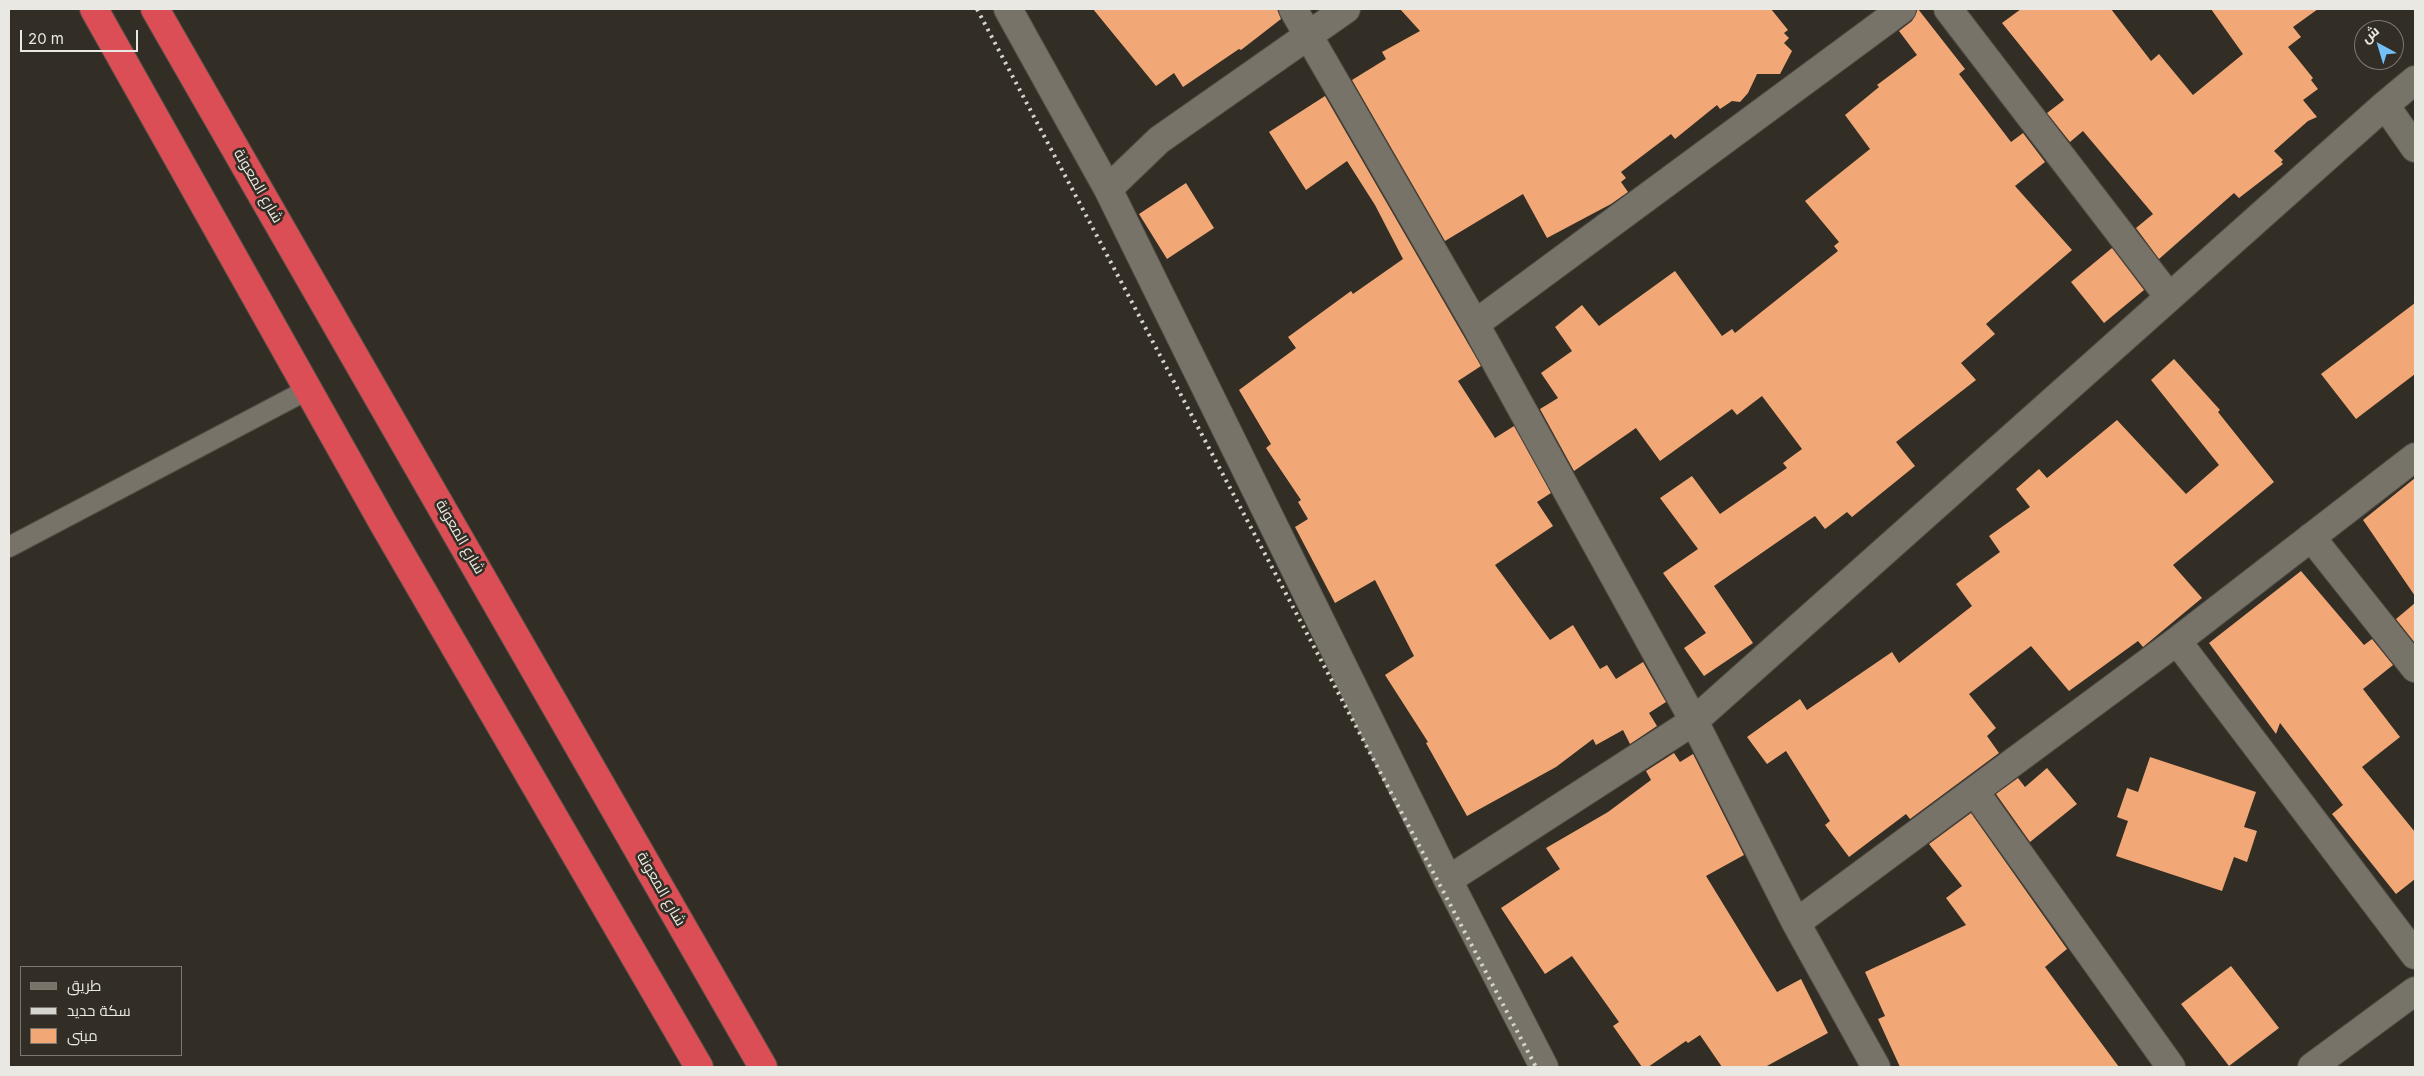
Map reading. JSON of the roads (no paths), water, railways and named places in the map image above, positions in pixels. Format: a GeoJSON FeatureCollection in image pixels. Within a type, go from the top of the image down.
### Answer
{"type":"FeatureCollection","features":[{"type":"Feature","properties":{"kind":"highway"},"geometry":{"type":"LineString","coordinates":[[94,9],[307,390],[699,1067]]}},
{"type":"Feature","properties":{"kind":"highway","name":"شارع المعونة"},"geometry":{"type":"LineString","coordinates":[[155,9],[763,1067]]}},
{"type":"Feature","properties":{"kind":"street"},"geometry":{"type":"LineString","coordinates":[[1008,9],[1108,190],[1448,880],[1544,1067]]}},
{"type":"Feature","properties":{"kind":"street"},"geometry":{"type":"LineString","coordinates":[[1294,9],[1475,324],[1694,721],[1796,923],[1876,1067]]}},
{"type":"Feature","properties":{"kind":"street"},"geometry":{"type":"LineString","coordinates":[[1108,190],[1159,140],[1346,9]]}},
{"type":"Feature","properties":{"kind":"street"},"geometry":{"type":"LineString","coordinates":[[1475,324],[1902,9]]}},
{"type":"Feature","properties":{"kind":"street"},"geometry":{"type":"LineString","coordinates":[[1948,9],[2169,297]]}},
{"type":"Feature","properties":{"kind":"street"},"geometry":{"type":"LineString","coordinates":[[1448,880],[1694,721],[2415,80]]}},
{"type":"Feature","properties":{"kind":"street"},"geometry":{"type":"LineString","coordinates":[[2385,105],[2415,148]]}},
{"type":"Feature","properties":{"kind":"street"},"geometry":{"type":"LineString","coordinates":[[1796,923],[2177,641],[2415,456]]}},
{"type":"Feature","properties":{"kind":"street"},"geometry":{"type":"LineString","coordinates":[[2311,537],[2415,668]]}},
{"type":"Feature","properties":{"kind":"street"},"geometry":{"type":"LineString","coordinates":[[2177,641],[2415,955]]}},
{"type":"Feature","properties":{"kind":"street"},"geometry":{"type":"LineString","coordinates":[[1975,792],[2171,1067]]}},
{"type":"Feature","properties":{"kind":"street"},"geometry":{"type":"LineString","coordinates":[[2312,1067],[2415,991]]}},
{"type":"Feature","properties":{"kind":"lane"},"geometry":{"type":"LineString","coordinates":[[9,548],[307,390]]}},
{"type":"Feature","properties":{"kind":"railway"},"geometry":{"type":"LineString","coordinates":[[977,9],[1536,1067]]}}]}
